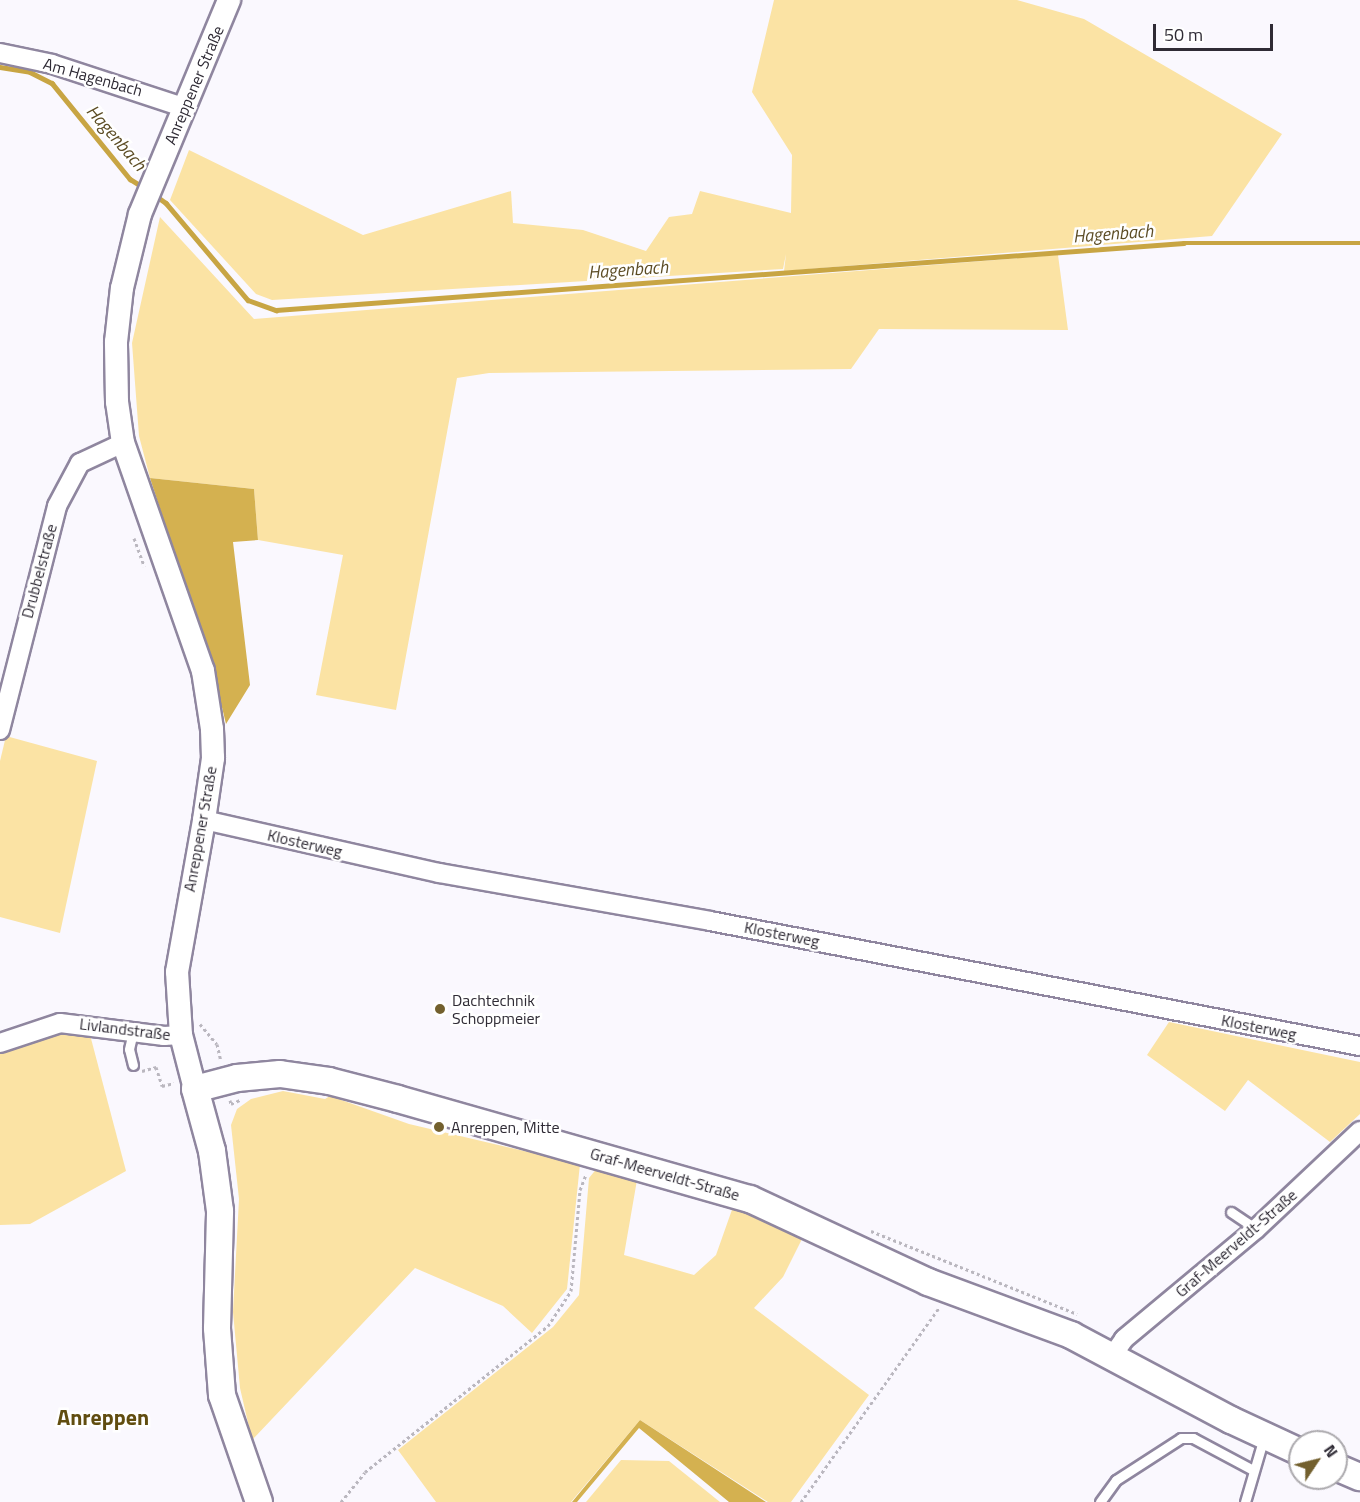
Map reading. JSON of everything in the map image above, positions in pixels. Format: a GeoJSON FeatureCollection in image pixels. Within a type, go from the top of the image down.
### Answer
{"type":"FeatureCollection","features":[{"type":"Feature","properties":{"kind":"main road","name":"Graf-Meerveldt-Straße"},"geometry":{"type":"LineString","coordinates":[[188,1086],[280,1074],[322,1080],[597,1154],[750,1199],[949,1291],[1071,1335],[1113,1355],[1264,1437],[1288,1439]]}},
{"type":"Feature","properties":{"kind":"main road","name":"Anreppener Straße"},"geometry":{"type":"LineString","coordinates":[[188,1086],[217,1181],[217,1328],[222,1395],[259,1502]]}},
{"type":"Feature","properties":{"kind":"street","name":"Anreppener Straße"},"geometry":{"type":"LineString","coordinates":[[188,1086],[181,1035],[178,957],[204,820],[213,758],[207,688],[123,443],[117,402],[116,342],[122,288],[141,214],[183,107],[230,0]]}},
{"type":"Feature","properties":{"kind":"street","name":"Am Hagenbach"},"geometry":{"type":"LineString","coordinates":[[0,53],[81,72],[183,107]]}},
{"type":"Feature","properties":{"kind":"street","name":"Drubbelstraße"},"geometry":{"type":"LineString","coordinates":[[0,730],[57,506],[80,464],[123,443]]}},
{"type":"Feature","properties":{"kind":"street","name":"Klosterweg"},"geometry":{"type":"LineString","coordinates":[[204,820],[439,873],[710,921],[1360,1046]]}},
{"type":"Feature","properties":{"kind":"street","name":"Livlandstraße"},"geometry":{"type":"LineString","coordinates":[[0,1043],[60,1023],[164,1036],[181,1035]]}},
{"type":"Feature","properties":{"kind":"street","name":"Graf-Meerveldt-Straße"},"geometry":{"type":"LineString","coordinates":[[1113,1355],[1124,1339],[1256,1229],[1360,1131]]}},
{"type":"Feature","properties":{"kind":"lane"},"geometry":{"type":"LineString","coordinates":[[133,1031],[129,1050],[133,1065]]}},
{"type":"Feature","properties":{"kind":"lane"},"geometry":{"type":"LineString","coordinates":[[1231,1212],[1256,1229]]}},
{"type":"Feature","properties":{"kind":"lane"},"geometry":{"type":"LineString","coordinates":[[1245,1502],[1264,1437]]}},
{"type":"Feature","properties":{"kind":"lane"},"geometry":{"type":"LineString","coordinates":[[1100,1502],[1116,1480],[1181,1438],[1193,1438],[1253,1470]]}},
{"type":"Feature","properties":{"kind":"path"},"geometry":{"type":"LineString","coordinates":[[132,529],[145,567]]}},
{"type":"Feature","properties":{"kind":"path"},"geometry":{"type":"LineString","coordinates":[[133,1065],[134,1072],[156,1067],[162,1086],[188,1086]]}},
{"type":"Feature","properties":{"kind":"path"},"geometry":{"type":"LineString","coordinates":[[341,1502],[365,1472],[548,1326],[571,1291],[580,1190],[597,1154]]}},
{"type":"Feature","properties":{"kind":"path"},"geometry":{"type":"LineString","coordinates":[[801,1502],[949,1291]]}},
{"type":"Feature","properties":{"kind":"shaded area"},"geometry":{"type":"Polygon","coordinates":[[[774,0],[1017,0],[1084,19],[1282,134],[1212,236],[784,271],[786,254],[783,269],[272,300],[256,294],[170,200],[189,150],[363,235],[511,191],[513,223],[583,230],[646,251],[669,217],[692,214],[700,191],[791,213],[792,155],[752,92],[774,0]]]}},
{"type":"Feature","properties":{"kind":"shaded area"},"geometry":{"type":"Polygon","coordinates":[[[160,217],[254,319],[1058,255],[1068,330],[879,329],[851,369],[489,373],[457,378],[396,710],[316,695],[343,555],[258,540],[254,489],[150,478],[139,436],[132,343],[160,217]]]}},
{"type":"Feature","properties":{"kind":"shaded area"},"geometry":{"type":"Polygon","coordinates":[[[150,478],[254,489],[258,540],[233,542],[250,685],[226,724],[215,678],[150,478]]]}},
{"type":"Feature","properties":{"kind":"shaded area"},"geometry":{"type":"Polygon","coordinates":[[[6,736],[97,761],[60,933],[0,917],[0,761],[6,736]]]}},
{"type":"Feature","properties":{"kind":"shaded area"},"geometry":{"type":"Polygon","coordinates":[[[1169,1022],[1360,1062],[1360,1114],[1330,1142],[1248,1080],[1225,1111],[1147,1055],[1169,1022]]]}},
{"type":"Feature","properties":{"kind":"shaded area"},"geometry":{"type":"Polygon","coordinates":[[[53,1031],[89,1031],[126,1171],[30,1224],[0,1225],[0,1050],[53,1031]]]}},
{"type":"Feature","properties":{"kind":"shaded area"},"geometry":{"type":"Polygon","coordinates":[[[283,1091],[325,1099],[330,1096],[409,1124],[580,1164],[567,1289],[532,1333],[503,1306],[415,1268],[252,1440],[240,1388],[233,1312],[239,1199],[231,1125],[237,1109],[251,1099],[283,1091]]]}},
{"type":"Feature","properties":{"kind":"shaded area"},"geometry":{"type":"Polygon","coordinates":[[[598,1167],[637,1180],[624,1255],[694,1275],[716,1255],[734,1204],[803,1237],[783,1277],[754,1308],[869,1395],[791,1502],[768,1502],[640,1420],[571,1502],[436,1502],[398,1450],[553,1327],[579,1295],[589,1178],[598,1167]]]}},
{"type":"Feature","properties":{"kind":"shaded area"},"geometry":{"type":"Polygon","coordinates":[[[640,1420],[766,1502],[729,1502],[639,1428],[577,1502],[572,1502],[640,1420]]]}},
{"type":"Feature","properties":{"kind":"shaded area"},"geometry":{"type":"Polygon","coordinates":[[[621,1460],[669,1461],[720,1502],[586,1502],[621,1460]]]}},
{"type":"Feature","properties":{"kind":"waterway","name":"Hagenbach"},"geometry":{"type":"LineString","coordinates":[[0,67],[30,72],[52,83],[130,179],[143,187]]}},
{"type":"Feature","properties":{"kind":"waterway","name":"Hagenbach"},"geometry":{"type":"LineString","coordinates":[[155,195],[166,203],[248,300],[276,310],[1184,243],[1360,243]]}},
{"type":"Feature","properties":{"kind":"place","name":"Dachtechnik Schoppmeier"},"geometry":{"type":"Point","coordinates":[440,1009]}},
{"type":"Feature","properties":{"kind":"place","name":"Anreppen, Mitte"},"geometry":{"type":"Point","coordinates":[439,1127]}},
{"type":"Feature","properties":{"kind":"district","name":"Anreppen"},"geometry":{"type":"Point","coordinates":[103,1418]}}]}
